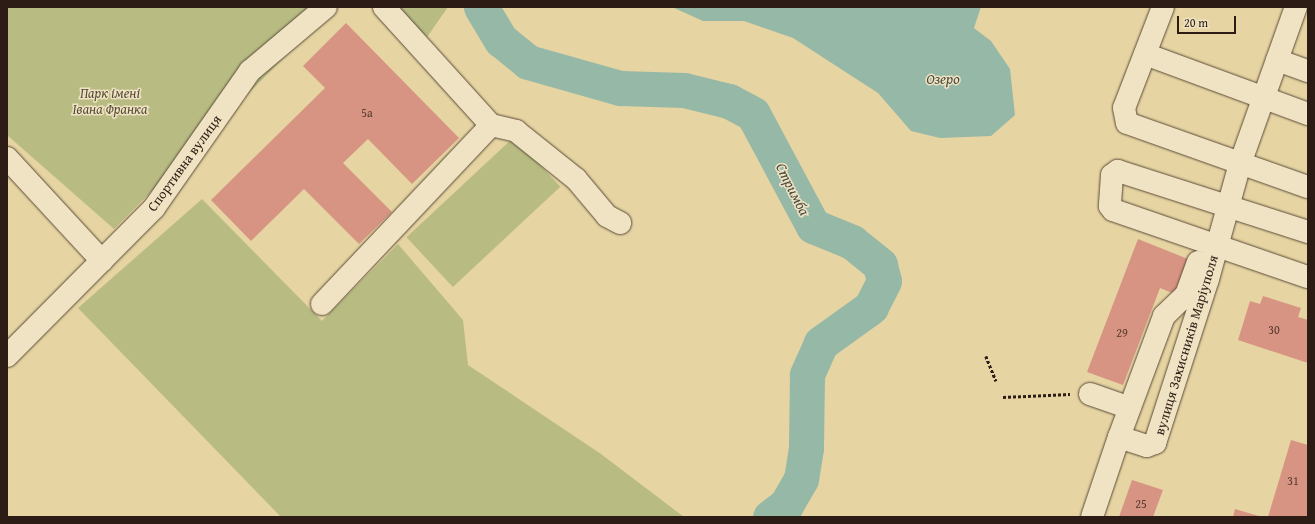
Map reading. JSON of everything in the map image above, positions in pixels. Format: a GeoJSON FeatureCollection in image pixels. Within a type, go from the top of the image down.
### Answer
{"type":"FeatureCollection","features":[{"type":"Feature","properties":{"kind":"street","name":"Спортивна вулиця"},"geometry":{"type":"LineString","coordinates":[[7,356],[154,208],[250,71],[326,7]]}},
{"type":"Feature","properties":{"kind":"street"},"geometry":{"type":"LineString","coordinates":[[384,7],[491,125],[516,131],[576,179],[607,216],[620,224]]}},
{"type":"Feature","properties":{"kind":"street"},"geometry":{"type":"LineString","coordinates":[[1163,7],[1124,108],[1126,123],[1308,187]]}},
{"type":"Feature","properties":{"kind":"street"},"geometry":{"type":"LineString","coordinates":[[1092,517],[1119,437],[1164,316],[1181,301],[1192,284],[1208,242],[1228,205],[1240,164],[1277,60],[1299,17]]}},
{"type":"Feature","properties":{"kind":"street"},"geometry":{"type":"LineString","coordinates":[[1145,54],[1308,114]]}},
{"type":"Feature","properties":{"kind":"street"},"geometry":{"type":"LineString","coordinates":[[1277,60],[1308,71]]}},
{"type":"Feature","properties":{"kind":"street"},"geometry":{"type":"LineString","coordinates":[[322,304],[491,125]]}},
{"type":"Feature","properties":{"kind":"street"},"geometry":{"type":"LineString","coordinates":[[7,158],[102,261]]}},
{"type":"Feature","properties":{"kind":"street"},"geometry":{"type":"LineString","coordinates":[[1308,232],[1228,205],[1113,172],[1111,209],[1308,277]]}},
{"type":"Feature","properties":{"kind":"street","name":"вулиця Захисників Маріуполя"},"geometry":{"type":"LineString","coordinates":[[1119,437],[1147,446],[1155,442],[1208,242]]}},
{"type":"Feature","properties":{"kind":"street"},"geometry":{"type":"LineString","coordinates":[[1090,394],[1130,408]]}},
{"type":"Feature","properties":{"kind":"path"},"geometry":{"type":"LineString","coordinates":[[986,356],[996,381]]}},
{"type":"Feature","properties":{"kind":"path"},"geometry":{"type":"LineString","coordinates":[[1003,397],[1090,394]]}},
{"type":"Feature","properties":{"kind":"green space","name":"Парк імені Івана Франка"},"geometry":{"type":"Polygon","coordinates":[[[7,7],[334,7],[114,229],[7,135],[7,7]]]}},
{"type":"Feature","properties":{"kind":"green space"},"geometry":{"type":"Polygon","coordinates":[[[396,7],[448,7],[427,37],[396,7]]]}},
{"type":"Feature","properties":{"kind":"green space"},"geometry":{"type":"Polygon","coordinates":[[[514,137],[560,187],[453,287],[406,237],[514,137]]]}},
{"type":"Feature","properties":{"kind":"green space"},"geometry":{"type":"Polygon","coordinates":[[[202,199],[322,321],[398,244],[463,320],[468,365],[601,454],[684,517],[281,517],[78,308],[202,199]]]}},
{"type":"Feature","properties":{"kind":"water","name":"Озеро"},"geometry":{"type":"Polygon","coordinates":[[[672,7],[981,7],[974,28],[991,41],[1010,69],[1015,115],[991,136],[940,138],[911,131],[878,93],[793,38],[744,21],[703,21],[672,7]]]}},
{"type":"Feature","properties":{"kind":"building"},"geometry":{"type":"Polygon","coordinates":[[[346,23],[459,138],[412,184],[368,139],[343,163],[392,212],[359,244],[304,189],[251,241],[211,200],[325,88],[303,66],[346,23]]]}},
{"type":"Feature","properties":{"kind":"building"},"geometry":{"type":"Polygon","coordinates":[[[1138,239],[1188,259],[1175,294],[1160,288],[1123,385],[1087,372],[1138,239]]]}},
{"type":"Feature","properties":{"kind":"building"},"geometry":{"type":"Polygon","coordinates":[[[1263,296],[1301,308],[1298,317],[1308,320],[1308,363],[1238,340],[1250,301],[1260,304],[1263,296]]]}},
{"type":"Feature","properties":{"kind":"building"},"geometry":{"type":"Polygon","coordinates":[[[1291,440],[1308,445],[1308,517],[1268,517],[1291,440]]]}},
{"type":"Feature","properties":{"kind":"building"},"geometry":{"type":"Polygon","coordinates":[[[1132,480],[1163,490],[1153,517],[1119,517],[1132,480]]]}},
{"type":"Feature","properties":{"kind":"building"},"geometry":{"type":"Polygon","coordinates":[[[1235,509],[1262,517],[1233,517],[1235,509]]]}},
{"type":"Feature","properties":{"kind":"waterway","name":"Стримба"},"geometry":{"type":"LineString","coordinates":[[481,7],[501,40],[528,62],[620,88],[684,90],[729,101],[753,114],[813,226],[852,242],[880,265],[884,281],[871,307],[821,343],[807,375],[806,448],[801,479],[786,505],[770,517]]}}]}
